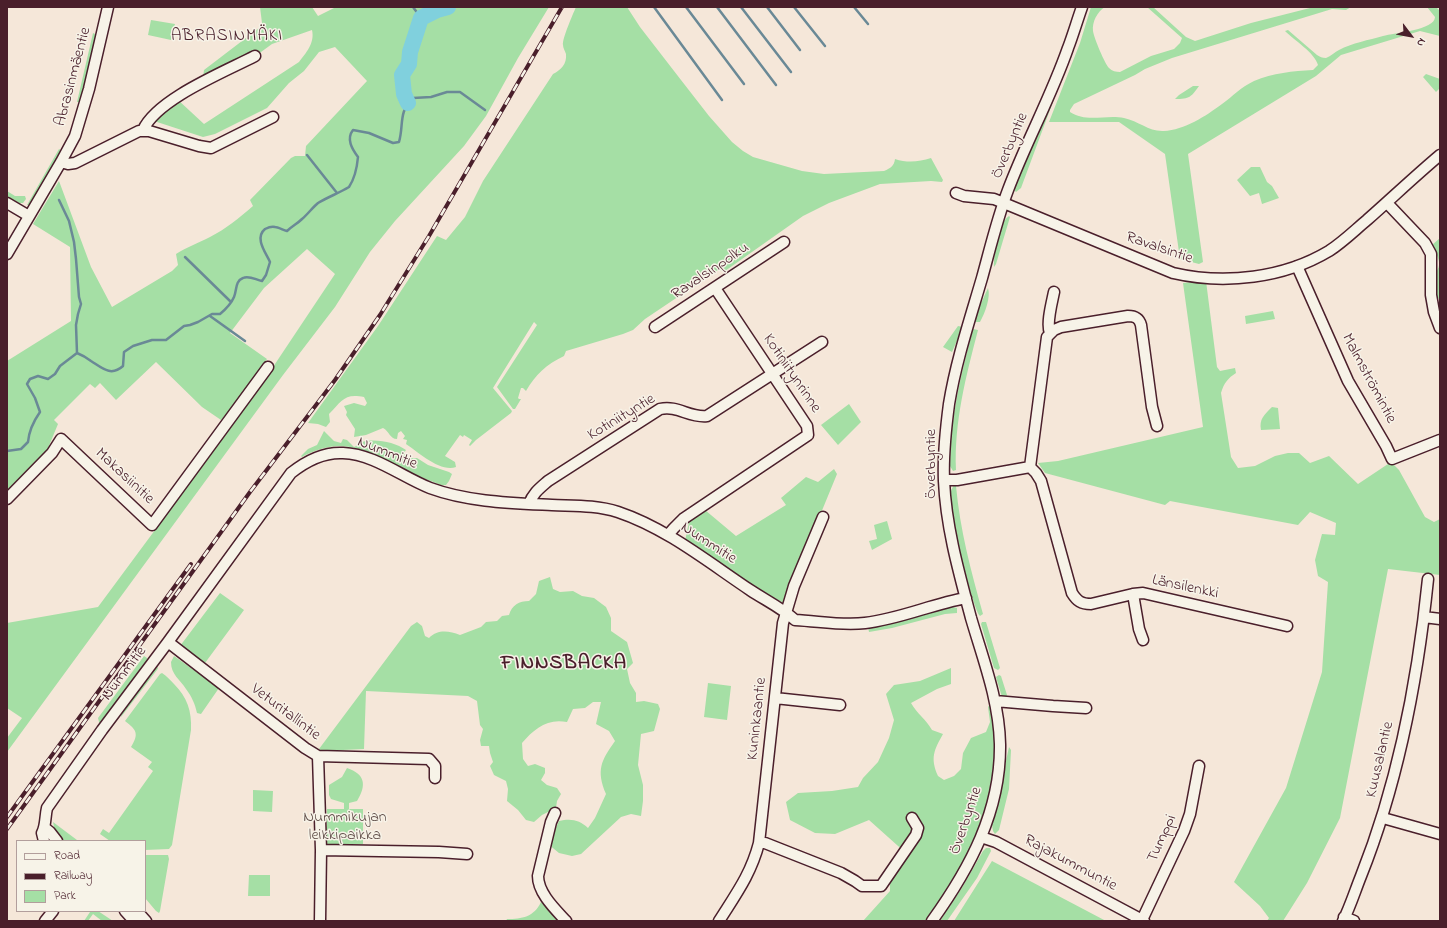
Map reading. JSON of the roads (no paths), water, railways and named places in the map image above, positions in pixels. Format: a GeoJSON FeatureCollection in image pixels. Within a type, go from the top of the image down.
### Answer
{"type":"FeatureCollection","features":[{"type":"Feature","properties":{"kind":"street","name":"Abrasinmäentie"},"geometry":{"type":"LineString","coordinates":[[7,254],[75,136],[82,114],[108,7]]}},
{"type":"Feature","properties":{"kind":"street","name":"Överbyntie"},"geometry":{"type":"LineString","coordinates":[[932,921],[964,873],[981,837],[993,801],[1000,744],[995,701],[966,598],[952,540],[944,480],[946,429],[954,376],[1003,203],[1021,157],[1068,49],[1082,7]]}},
{"type":"Feature","properties":{"kind":"street"},"geometry":{"type":"LineString","coordinates":[[143,130],[147,122],[177,96],[255,56]]}},
{"type":"Feature","properties":{"kind":"street"},"geometry":{"type":"LineString","coordinates":[[61,162],[68,164],[75,163],[143,130],[211,148],[273,117]]}},
{"type":"Feature","properties":{"kind":"street","name":"Ravalsintie"},"geometry":{"type":"LineString","coordinates":[[956,192],[964,196],[994,199],[1173,273],[1190,277],[1227,279],[1273,273],[1297,266],[1330,250],[1387,203],[1440,155]]}},
{"type":"Feature","properties":{"kind":"street"},"geometry":{"type":"LineString","coordinates":[[7,203],[29,216]]}},
{"type":"Feature","properties":{"kind":"street"},"geometry":{"type":"LineString","coordinates":[[1387,203],[1425,243],[1431,254],[1431,295],[1434,312],[1440,328]]}},
{"type":"Feature","properties":{"kind":"street","name":"Ravalsinpolku"},"geometry":{"type":"LineString","coordinates":[[656,327],[784,242]]}},
{"type":"Feature","properties":{"kind":"street","name":"Malmströmintie"},"geometry":{"type":"LineString","coordinates":[[1297,266],[1348,381],[1392,459],[1440,440]]}},
{"type":"Feature","properties":{"kind":"street","name":"Kotiniitynrinne"},"geometry":{"type":"LineString","coordinates":[[668,535],[683,519],[808,435],[807,426],[715,288]]}},
{"type":"Feature","properties":{"kind":"street"},"geometry":{"type":"LineString","coordinates":[[1050,333],[1049,322],[1054,292]]}},
{"type":"Feature","properties":{"kind":"street"},"geometry":{"type":"LineString","coordinates":[[944,480],[957,480],[1030,467],[1047,337],[1050,333],[1061,327],[1128,316],[1137,317],[1142,325],[1152,407],[1158,426]]}},
{"type":"Feature","properties":{"kind":"street","name":"Kotiniityntie"},"geometry":{"type":"LineString","coordinates":[[529,504],[537,490],[548,481],[660,409],[674,408],[695,416],[707,416],[822,342]]}},
{"type":"Feature","properties":{"kind":"street","name":"Makasiinitie"},"geometry":{"type":"LineString","coordinates":[[7,499],[52,453],[61,439],[152,524],[268,367]]}},
{"type":"Feature","properties":{"kind":"street","name":"Nummitie"},"geometry":{"type":"LineString","coordinates":[[44,840],[42,833],[45,828],[45,814],[51,800],[168,642],[286,478],[291,472],[301,465],[313,458],[327,454],[356,454],[430,488],[460,496],[529,504],[604,508],[625,515],[668,535],[766,601],[786,612],[797,612],[814,620],[828,623],[864,623],[880,621],[966,598]]}},
{"type":"Feature","properties":{"kind":"street","name":"Länsilenkki"},"geometry":{"type":"LineString","coordinates":[[1030,467],[1036,472],[1041,481],[1072,593],[1076,600],[1085,604],[1091,604],[1133,594],[1150,595],[1287,626]]}},
{"type":"Feature","properties":{"kind":"street","name":"Kuninkaantie"},"geometry":{"type":"LineString","coordinates":[[719,921],[749,873],[759,843],[782,630],[794,586],[823,517]]}},
{"type":"Feature","properties":{"kind":"street","name":"Kuusalantie"},"geometry":{"type":"LineString","coordinates":[[1347,920],[1382,818],[1404,728],[1424,617],[1428,579]]}},
{"type":"Feature","properties":{"kind":"street"},"geometry":{"type":"LineString","coordinates":[[1133,594],[1142,640]]}},
{"type":"Feature","properties":{"kind":"street"},"geometry":{"type":"LineString","coordinates":[[1424,617],[1440,620]]}},
{"type":"Feature","properties":{"kind":"street","name":"Veturitallintie"},"geometry":{"type":"LineString","coordinates":[[168,642],[305,748],[318,756],[429,759],[435,766],[435,778]]}},
{"type":"Feature","properties":{"kind":"street"},"geometry":{"type":"LineString","coordinates":[[775,698],[840,706]]}},
{"type":"Feature","properties":{"kind":"street"},"geometry":{"type":"LineString","coordinates":[[995,701],[1086,708]]}},
{"type":"Feature","properties":{"kind":"street"},"geometry":{"type":"LineString","coordinates":[[318,756],[320,921]]}},
{"type":"Feature","properties":{"kind":"street","name":"Tumppi"},"geometry":{"type":"LineString","coordinates":[[1143,920],[1184,831],[1190,814],[1199,766]]}},
{"type":"Feature","properties":{"kind":"street"},"geometry":{"type":"LineString","coordinates":[[555,813],[551,822],[538,876],[538,883],[548,900],[566,921]]}},
{"type":"Feature","properties":{"kind":"street"},"geometry":{"type":"LineString","coordinates":[[759,843],[765,843],[841,873],[862,886],[881,886],[916,835],[918,828],[912,818]]}},
{"type":"Feature","properties":{"kind":"street"},"geometry":{"type":"LineString","coordinates":[[1382,818],[1440,834]]}},
{"type":"Feature","properties":{"kind":"street"},"geometry":{"type":"LineString","coordinates":[[45,828],[56,840]]}},
{"type":"Feature","properties":{"kind":"street","name":"Rajakummuntie"},"geometry":{"type":"LineString","coordinates":[[981,837],[996,842],[1143,920]]}},
{"type":"Feature","properties":{"kind":"street"},"geometry":{"type":"LineString","coordinates":[[320,850],[438,852],[467,854]]}},
{"type":"Feature","properties":{"kind":"street"},"geometry":{"type":"LineString","coordinates":[[45,921],[52,912]]}},
{"type":"Feature","properties":{"kind":"street"},"geometry":{"type":"LineString","coordinates":[[126,912],[134,921]]}},
{"type":"Feature","properties":{"kind":"street"},"geometry":{"type":"LineString","coordinates":[[139,912],[146,921]]}},
{"type":"Feature","properties":{"kind":"waterway"},"geometry":{"type":"LineString","coordinates":[[413,7],[421,18]]}},
{"type":"Feature","properties":{"kind":"waterway"},"geometry":{"type":"LineString","coordinates":[[408,103],[404,94],[402,75],[409,64],[410,52],[421,18],[437,10],[448,7]]}},
{"type":"Feature","properties":{"kind":"waterway"},"geometry":{"type":"LineString","coordinates":[[654,7],[722,100]]}},
{"type":"Feature","properties":{"kind":"waterway"},"geometry":{"type":"LineString","coordinates":[[686,7],[744,84]]}},
{"type":"Feature","properties":{"kind":"waterway"},"geometry":{"type":"LineString","coordinates":[[717,7],[776,85]]}},
{"type":"Feature","properties":{"kind":"waterway"},"geometry":{"type":"LineString","coordinates":[[741,7],[791,72]]}},
{"type":"Feature","properties":{"kind":"waterway"},"geometry":{"type":"LineString","coordinates":[[767,7],[800,50]]}},
{"type":"Feature","properties":{"kind":"waterway"},"geometry":{"type":"LineString","coordinates":[[794,7],[825,46]]}},
{"type":"Feature","properties":{"kind":"waterway"},"geometry":{"type":"LineString","coordinates":[[854,7],[868,24]]}},
{"type":"Feature","properties":{"kind":"waterway"},"geometry":{"type":"LineString","coordinates":[[7,451],[21,449],[28,442],[32,426],[40,412],[35,398],[27,384],[30,379],[38,376],[48,379],[55,374],[60,366],[77,353],[107,370],[114,371],[119,369],[123,366],[124,352],[133,346],[152,340],[166,340],[184,326],[198,322],[212,314],[220,314],[234,297],[237,283],[240,279],[248,277],[262,281],[266,275],[270,262],[261,241],[262,233],[265,229],[270,227],[278,227],[287,231],[300,221],[318,203],[349,187],[351,184],[358,157],[350,140],[353,130],[369,133],[393,143],[399,142],[403,114],[408,103],[413,98],[431,97],[447,92],[460,92],[485,110]]}},
{"type":"Feature","properties":{"kind":"waterway"},"geometry":{"type":"LineString","coordinates":[[307,155],[337,193]]}},
{"type":"Feature","properties":{"kind":"waterway"},"geometry":{"type":"LineString","coordinates":[[59,200],[69,221],[74,242],[79,297],[81,304],[76,325],[77,353]]}},
{"type":"Feature","properties":{"kind":"waterway"},"geometry":{"type":"LineString","coordinates":[[185,257],[231,302]]}},
{"type":"Feature","properties":{"kind":"waterway"},"geometry":{"type":"LineString","coordinates":[[210,316],[245,341]]}},
{"type":"Feature","properties":{"kind":"railway"},"geometry":{"type":"LineString","coordinates":[[7,829],[250,492],[335,380],[380,315],[429,236],[562,7]]}},
{"type":"Feature","properties":{"kind":"railway"},"geometry":{"type":"LineString","coordinates":[[7,817],[191,564]]}},
{"type":"Feature","properties":{"kind":"district","name":"ABRASINMÄKI"},"geometry":{"type":"Point","coordinates":[227,37]}},
{"type":"Feature","properties":{"kind":"district","name":"FINNSBACKA"},"geometry":{"type":"Point","coordinates":[564,665]}},
{"type":"Feature","properties":{"kind":"park label","name":"Nummikujan leikkipaikka"},"geometry":{"type":"Point","coordinates":[345,827]}}]}
